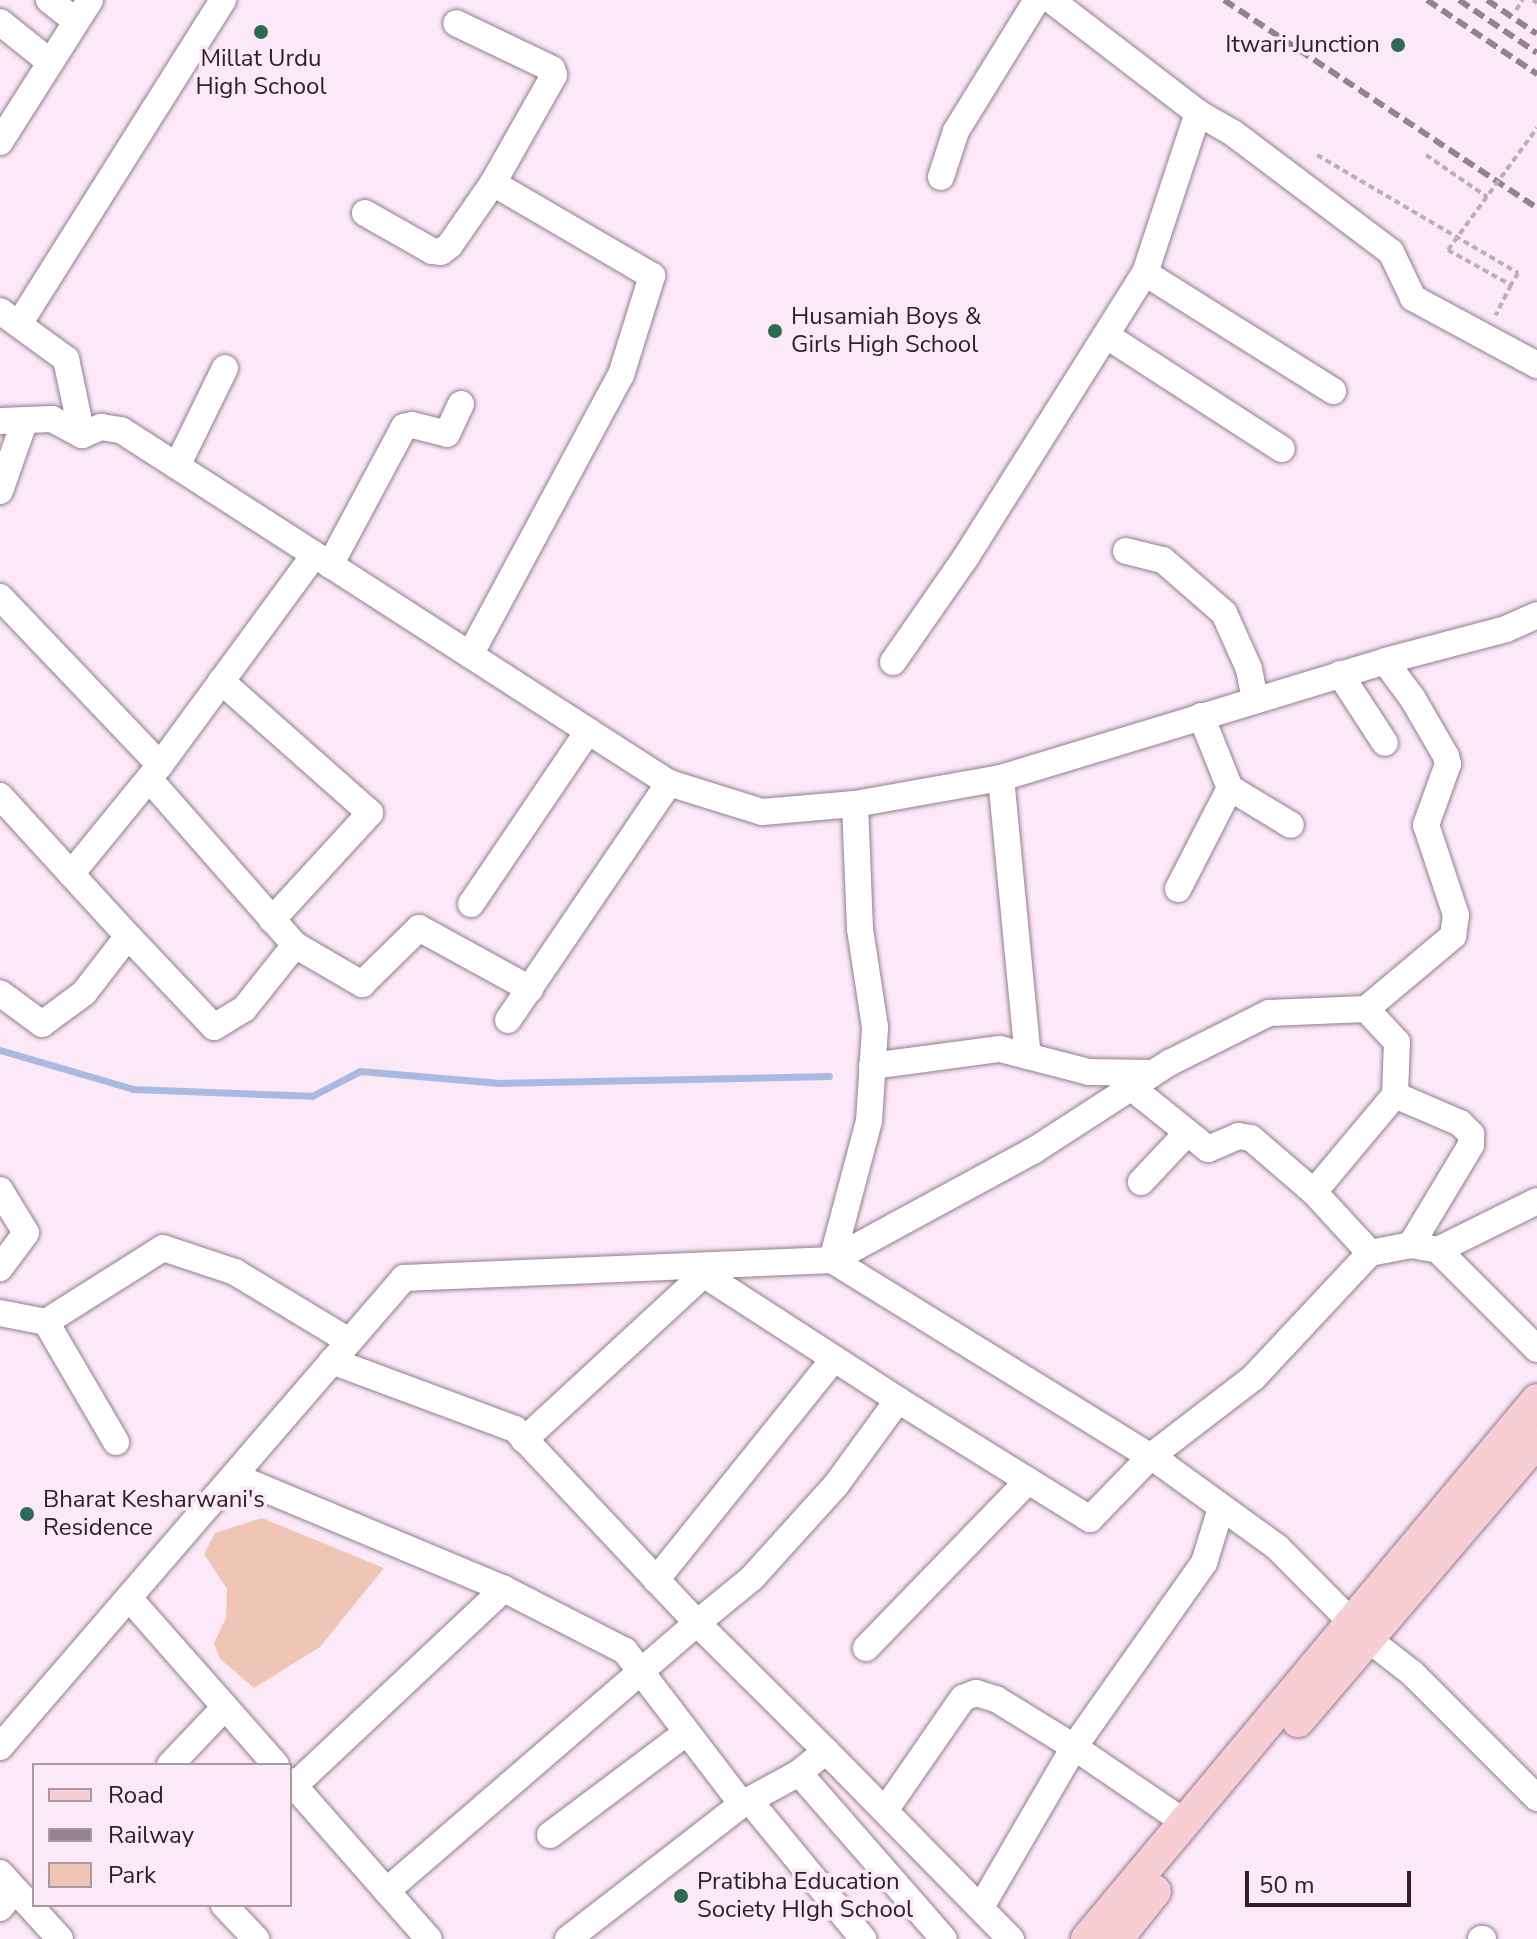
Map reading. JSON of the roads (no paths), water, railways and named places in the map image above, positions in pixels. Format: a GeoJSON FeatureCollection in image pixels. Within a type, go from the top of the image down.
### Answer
{"type":"FeatureCollection","features":[{"type":"Feature","properties":{"kind":"main road"},"geometry":{"type":"LineString","coordinates":[[1117,1939],[1537,1400]]}},
{"type":"Feature","properties":{"kind":"main road"},"geometry":{"type":"LineString","coordinates":[[1087,1939],[1186,1823],[1537,1441]]}},
{"type":"Feature","properties":{"kind":"street"},"geometry":{"type":"LineString","coordinates":[[0,142],[83,10],[49,0]]}},
{"type":"Feature","properties":{"kind":"street"},"geometry":{"type":"LineString","coordinates":[[82,435],[66,359],[9,318],[223,0]]}},
{"type":"Feature","properties":{"kind":"street"},"geometry":{"type":"LineString","coordinates":[[941,177],[956,131],[1037,0]]}},
{"type":"Feature","properties":{"kind":"street"},"geometry":{"type":"LineString","coordinates":[[1051,0],[1198,113],[1233,133],[1391,252],[1413,298],[1537,365]]}},
{"type":"Feature","properties":{"kind":"street"},"geometry":{"type":"LineString","coordinates":[[0,22],[50,62]]}},
{"type":"Feature","properties":{"kind":"street"},"geometry":{"type":"LineString","coordinates":[[365,213],[432,251],[441,252],[450,245],[493,183],[554,75],[552,69],[456,23]]}},
{"type":"Feature","properties":{"kind":"street"},"geometry":{"type":"LineString","coordinates":[[893,662],[966,557],[1145,273],[1198,113]]}},
{"type":"Feature","properties":{"kind":"street"},"geometry":{"type":"LineString","coordinates":[[470,655],[621,375],[652,276],[493,183]]}},
{"type":"Feature","properties":{"kind":"street"},"geometry":{"type":"LineString","coordinates":[[1145,273],[1333,391]]}},
{"type":"Feature","properties":{"kind":"street"},"geometry":{"type":"LineString","coordinates":[[1107,336],[1282,449]]}},
{"type":"Feature","properties":{"kind":"street"},"geometry":{"type":"LineString","coordinates":[[177,466],[225,368]]}},
{"type":"Feature","properties":{"kind":"street"},"geometry":{"type":"LineString","coordinates":[[71,874],[154,772],[221,681],[322,560],[404,427],[412,425],[447,434],[461,404]]}},
{"type":"Feature","properties":{"kind":"street"},"geometry":{"type":"LineString","coordinates":[[0,491],[13,420],[52,419],[82,435]]}},
{"type":"Feature","properties":{"kind":"street"},"geometry":{"type":"LineString","coordinates":[[82,435],[101,427],[121,430],[669,783],[762,812],[855,804],[1001,778],[1340,674],[1506,629],[1537,615]]}},
{"type":"Feature","properties":{"kind":"street"},"geometry":{"type":"LineString","coordinates":[[1126,551],[1163,560],[1224,613],[1249,669],[1255,700]]}},
{"type":"Feature","properties":{"kind":"street"},"geometry":{"type":"LineString","coordinates":[[0,597],[154,772],[295,945],[362,984],[419,928],[530,989]]}},
{"type":"Feature","properties":{"kind":"street"},"geometry":{"type":"LineString","coordinates":[[0,1747],[404,1278],[698,1270],[832,1260],[1033,1151],[1142,1080],[1269,1013],[1366,1009],[1453,936],[1456,915],[1426,825],[1448,764],[1446,756],[1413,699],[1385,661]]}},
{"type":"Feature","properties":{"kind":"street"},"geometry":{"type":"LineString","coordinates":[[1340,674],[1385,743]]}},
{"type":"Feature","properties":{"kind":"street"},"geometry":{"type":"LineString","coordinates":[[221,681],[370,813],[272,920]]}},
{"type":"Feature","properties":{"kind":"street"},"geometry":{"type":"LineString","coordinates":[[1201,716],[1230,788],[1291,825]]}},
{"type":"Feature","properties":{"kind":"street"},"geometry":{"type":"LineString","coordinates":[[471,904],[588,731]]}},
{"type":"Feature","properties":{"kind":"street"},"geometry":{"type":"LineString","coordinates":[[1001,778],[1028,1056]]}},
{"type":"Feature","properties":{"kind":"street"},"geometry":{"type":"LineString","coordinates":[[508,1020],[669,783]]}},
{"type":"Feature","properties":{"kind":"street"},"geometry":{"type":"LineString","coordinates":[[1178,889],[1230,788]]}},
{"type":"Feature","properties":{"kind":"street"},"geometry":{"type":"LineString","coordinates":[[0,796],[214,1027],[244,1009],[295,945]]}},
{"type":"Feature","properties":{"kind":"street"},"geometry":{"type":"LineString","coordinates":[[832,1260],[869,1121],[875,1027],[860,929],[855,804]]}},
{"type":"Feature","properties":{"kind":"street"},"geometry":{"type":"LineString","coordinates":[[0,993],[42,1024],[84,993],[128,936]]}},
{"type":"Feature","properties":{"kind":"street"},"geometry":{"type":"LineString","coordinates":[[1314,1192],[1395,1095],[1397,1042],[1366,1009]]}},
{"type":"Feature","properties":{"kind":"street"},"geometry":{"type":"LineString","coordinates":[[872,1066],[1000,1049],[1089,1072],[1142,1080],[1186,1134],[1208,1149],[1238,1136],[1251,1138],[1314,1192],[1370,1253]]}},
{"type":"Feature","properties":{"kind":"street"},"geometry":{"type":"LineString","coordinates":[[1395,1095],[1460,1123],[1471,1134],[1471,1145],[1411,1245]]}},
{"type":"Feature","properties":{"kind":"street"},"geometry":{"type":"LineString","coordinates":[[1141,1182],[1186,1134]]}},
{"type":"Feature","properties":{"kind":"street"},"geometry":{"type":"LineString","coordinates":[[0,1190],[26,1233],[0,1268]]}},
{"type":"Feature","properties":{"kind":"street"},"geometry":{"type":"LineString","coordinates":[[1438,1250],[1537,1201]]}},
{"type":"Feature","properties":{"kind":"street"},"geometry":{"type":"LineString","coordinates":[[698,1270],[898,1400],[1090,1519],[1150,1457],[1253,1378],[1370,1253],[1411,1245],[1438,1250],[1537,1349]]}},
{"type":"Feature","properties":{"kind":"street"},"geometry":{"type":"LineString","coordinates":[[0,1313],[46,1322],[163,1248],[235,1272],[349,1341]]}},
{"type":"Feature","properties":{"kind":"street"},"geometry":{"type":"LineString","coordinates":[[832,1260],[1150,1457],[1277,1547],[1360,1631],[1412,1673],[1537,1798]]}},
{"type":"Feature","properties":{"kind":"street"},"geometry":{"type":"LineString","coordinates":[[524,1440],[698,1270]]}},
{"type":"Feature","properties":{"kind":"street"},"geometry":{"type":"LineString","coordinates":[[46,1322],[116,1442]]}},
{"type":"Feature","properties":{"kind":"street"},"geometry":{"type":"LineString","coordinates":[[656,1580],[834,1359]]}},
{"type":"Feature","properties":{"kind":"street"},"geometry":{"type":"LineString","coordinates":[[332,1361],[515,1429],[697,1623],[886,1809],[1011,1939]]}},
{"type":"Feature","properties":{"kind":"street"},"geometry":{"type":"LineString","coordinates":[[387,1891],[752,1578],[836,1485],[898,1400]]}},
{"type":"Feature","properties":{"kind":"street"},"geometry":{"type":"LineString","coordinates":[[234,1476],[504,1589],[625,1651],[687,1732],[863,1939]]}},
{"type":"Feature","properties":{"kind":"street"},"geometry":{"type":"LineString","coordinates":[[866,1648],[1028,1481]]}},
{"type":"Feature","properties":{"kind":"street"},"geometry":{"type":"LineString","coordinates":[[981,1907],[1074,1747],[1204,1563],[1221,1508]]}},
{"type":"Feature","properties":{"kind":"street"},"geometry":{"type":"LineString","coordinates":[[429,1939],[292,1783],[504,1589]]}},
{"type":"Feature","properties":{"kind":"street"},"geometry":{"type":"LineString","coordinates":[[129,1598],[274,1763]]}},
{"type":"Feature","properties":{"kind":"street"},"geometry":{"type":"LineString","coordinates":[[886,1809],[963,1698],[976,1693],[996,1699],[1074,1747],[1186,1823]]}},
{"type":"Feature","properties":{"kind":"street"},"geometry":{"type":"LineString","coordinates":[[172,1763],[225,1707]]}},
{"type":"Feature","properties":{"kind":"street"},"geometry":{"type":"LineString","coordinates":[[550,1835],[687,1732]]}},
{"type":"Feature","properties":{"kind":"street"},"geometry":{"type":"LineString","coordinates":[[568,1939],[746,1802],[799,1773],[826,1751]]}},
{"type":"Feature","properties":{"kind":"street"},"geometry":{"type":"LineString","coordinates":[[799,1773],[944,1939]]}},
{"type":"Feature","properties":{"kind":"street"},"geometry":{"type":"LineString","coordinates":[[16,1896],[60,1939]]}},
{"type":"Feature","properties":{"kind":"street"},"geometry":{"type":"LineString","coordinates":[[226,1907],[256,1939]]}},
{"type":"Feature","properties":{"kind":"waterway"},"geometry":{"type":"LineString","coordinates":[[0,1050],[133,1089],[312,1096],[360,1071],[499,1083],[829,1076]]}},
{"type":"Feature","properties":{"kind":"railway"},"geometry":{"type":"LineString","coordinates":[[1224,0],[1537,208]]}},
{"type":"Feature","properties":{"kind":"railway"},"geometry":{"type":"LineString","coordinates":[[1427,0],[1537,74]]}},
{"type":"Feature","properties":{"kind":"railway"},"geometry":{"type":"LineString","coordinates":[[1459,0],[1537,53]]}},
{"type":"Feature","properties":{"kind":"railway"},"geometry":{"type":"LineString","coordinates":[[1487,0],[1537,34]]}},
{"type":"Feature","properties":{"kind":"place","name":"Millat Urdu High School"},"geometry":{"type":"Point","coordinates":[261,32]}},
{"type":"Feature","properties":{"kind":"place","name":"Itwari Junction"},"geometry":{"type":"Point","coordinates":[1398,45]}},
{"type":"Feature","properties":{"kind":"place","name":"Husamiah Boys & Girls High School"},"geometry":{"type":"Point","coordinates":[775,331]}},
{"type":"Feature","properties":{"kind":"place","name":"Bharat Kesharwani's Residence"},"geometry":{"type":"Point","coordinates":[27,1514]}},
{"type":"Feature","properties":{"kind":"place","name":"Pratibha Education Society HIgh School"},"geometry":{"type":"Point","coordinates":[681,1896]}}]}
